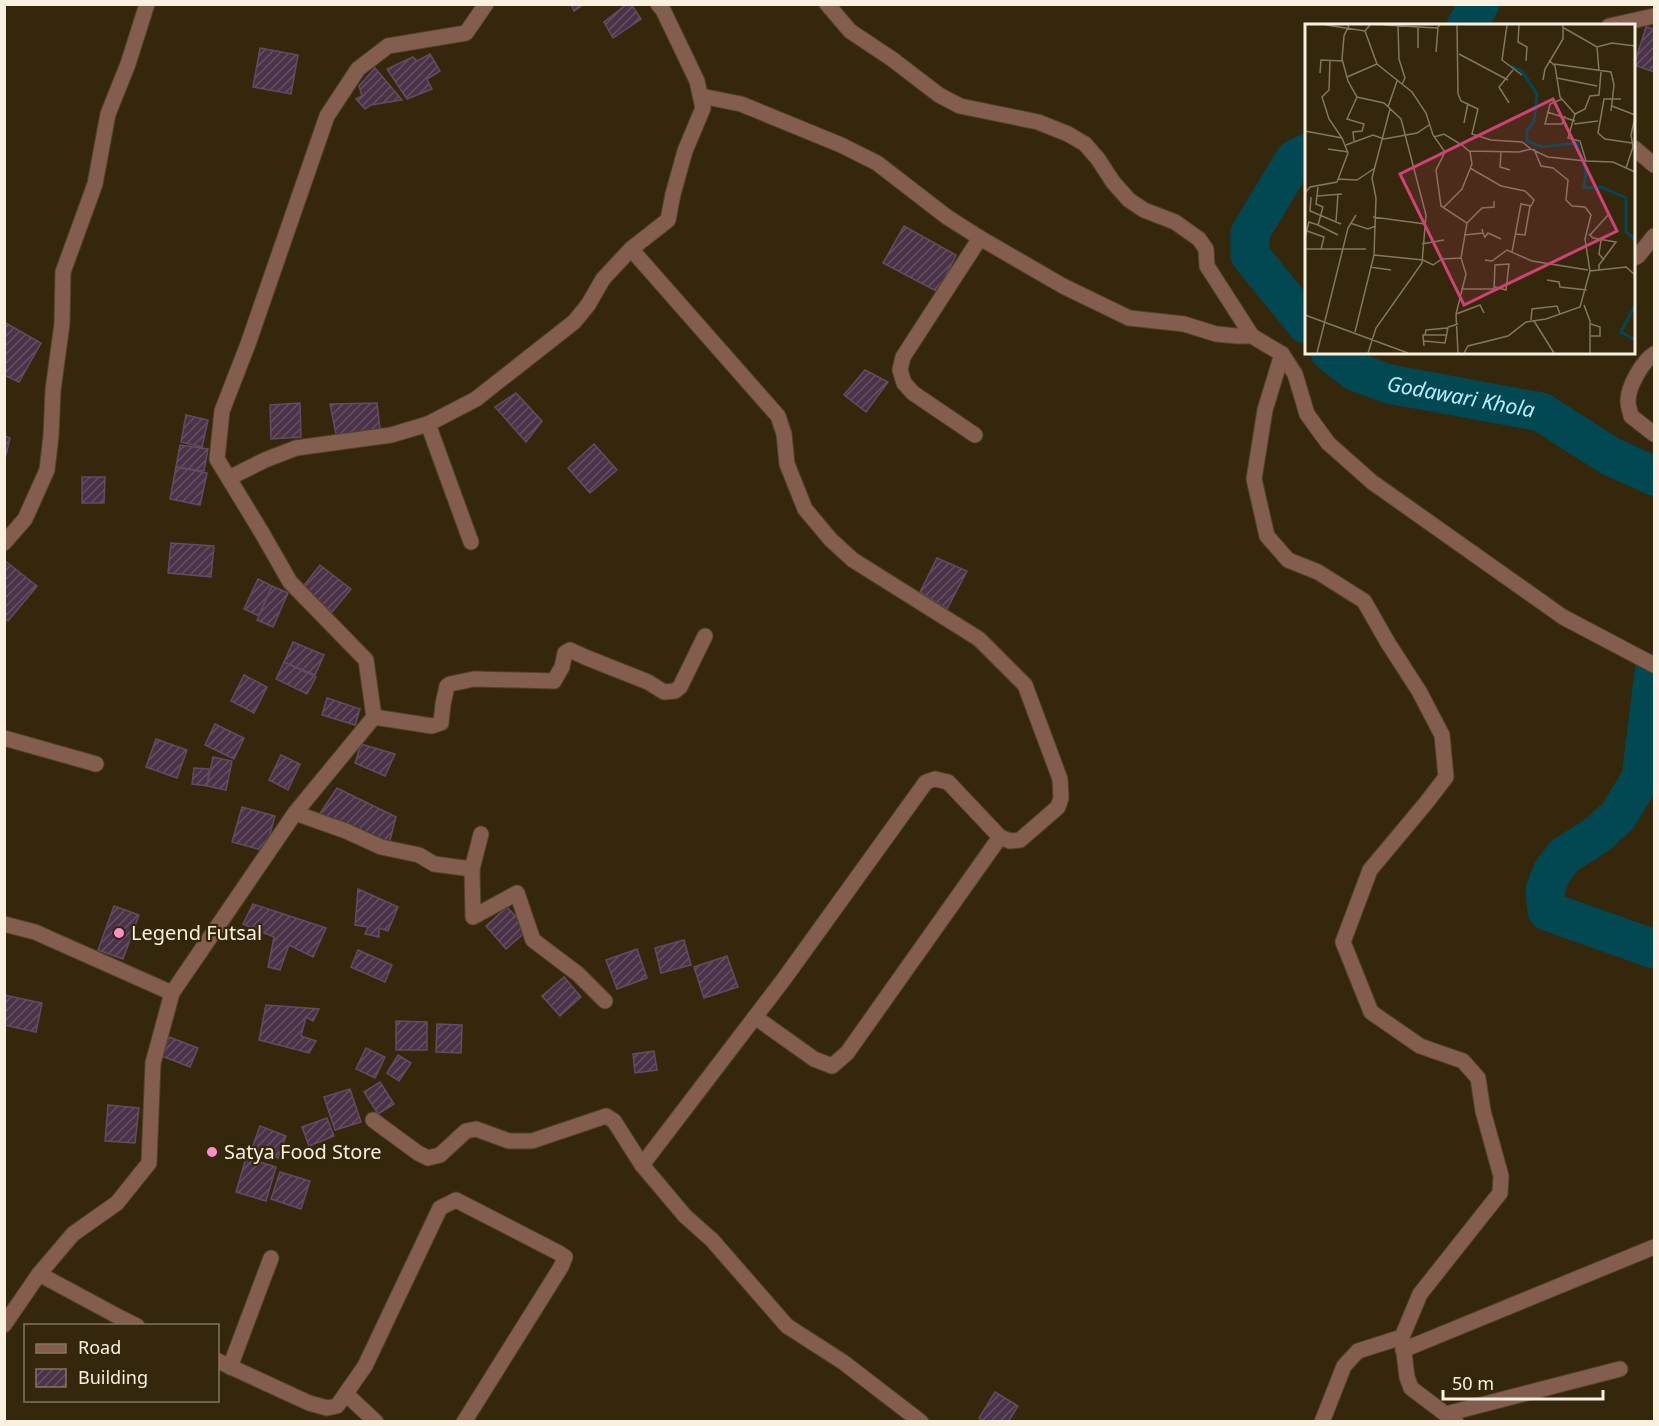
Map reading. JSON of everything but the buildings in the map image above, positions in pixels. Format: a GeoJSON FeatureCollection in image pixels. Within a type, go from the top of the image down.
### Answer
{"type":"FeatureCollection","features":[{"type":"Feature","properties":{"kind":"street"},"geometry":{"type":"LineString","coordinates":[[4,543],[26,519],[47,470],[53,390],[62,324],[63,272],[95,184],[108,114],[128,64],[147,4]]}},
{"type":"Feature","properties":{"kind":"street"},"geometry":{"type":"LineString","coordinates":[[4,1325],[39,1274],[73,1234],[117,1203],[149,1163],[153,1063],[172,993],[295,813],[374,717],[366,660],[290,582],[217,459],[222,411],[248,344],[327,116],[358,69],[387,46],[466,33],[486,4]]}},
{"type":"Feature","properties":{"kind":"street"},"geometry":{"type":"LineString","coordinates":[[229,478],[296,448],[391,435],[428,424],[476,399],[574,322],[588,305],[603,279],[631,249],[668,220],[685,151],[703,108],[698,81],[658,4]]}},
{"type":"Feature","properties":{"kind":"street"},"geometry":{"type":"LineString","coordinates":[[827,4],[850,31],[939,95],[960,106],[1038,122],[1068,134],[1085,144],[1129,200],[1144,210],[1175,222],[1199,239],[1206,249],[1207,266],[1252,336],[1282,354],[1295,374],[1307,414],[1328,443],[1372,482],[1563,617],[1654,665]]}},
{"type":"Feature","properties":{"kind":"street"},"geometry":{"type":"LineString","coordinates":[[1618,24],[1654,16]]}},
{"type":"Feature","properties":{"kind":"street"},"geometry":{"type":"LineString","coordinates":[[701,96],[741,104],[841,145],[877,163],[947,217],[980,238],[1063,286],[1129,318],[1184,324],[1216,334],[1252,336]]}},
{"type":"Feature","properties":{"kind":"street"},"geometry":{"type":"LineString","coordinates":[[1635,149],[1654,165]]}},
{"type":"Feature","properties":{"kind":"street"},"geometry":{"type":"LineString","coordinates":[[1635,258],[1654,236]]}},
{"type":"Feature","properties":{"kind":"street"},"geometry":{"type":"LineString","coordinates":[[975,435],[913,393],[904,383],[900,370],[903,357],[980,238]]}},
{"type":"Feature","properties":{"kind":"street"},"geometry":{"type":"LineString","coordinates":[[631,249],[778,416],[784,434],[787,464],[805,509],[831,540],[853,560],[979,639],[1024,685],[1060,779],[1061,798],[1058,807],[1020,840],[1010,841],[1000,837],[948,782],[935,779],[926,782],[755,1017],[642,1165]]}},
{"type":"Feature","properties":{"kind":"street"},"geometry":{"type":"LineString","coordinates":[[1282,354],[1265,410],[1254,478],[1266,536],[1288,560],[1318,572],[1364,601],[1419,691],[1442,735],[1446,777],[1370,870],[1343,942],[1371,1012],[1420,1046],[1463,1061],[1478,1078],[1501,1176],[1500,1193],[1420,1294],[1402,1344],[1407,1377],[1411,1388],[1451,1418],[1620,1369]]}},
{"type":"Feature","properties":{"kind":"street"},"geometry":{"type":"LineString","coordinates":[[1654,354],[1647,358],[1635,378],[1628,400],[1630,416],[1654,434]]}},
{"type":"Feature","properties":{"kind":"street"},"geometry":{"type":"LineString","coordinates":[[428,424],[471,543]]}},
{"type":"Feature","properties":{"kind":"street"},"geometry":{"type":"LineString","coordinates":[[374,717],[432,726],[441,723],[442,704],[447,686],[450,684],[474,679],[554,681],[562,668],[565,653],[570,650],[648,682],[664,692],[675,692],[680,687],[705,636]]}},
{"type":"Feature","properties":{"kind":"street"},"geometry":{"type":"LineString","coordinates":[[4,738],[96,764]]}},
{"type":"Feature","properties":{"kind":"street"},"geometry":{"type":"LineString","coordinates":[[295,813],[346,831],[381,847],[419,855],[434,864],[472,869]]}},
{"type":"Feature","properties":{"kind":"street"},"geometry":{"type":"LineString","coordinates":[[481,834],[472,869],[473,917],[517,892],[533,940],[578,974],[605,1001]]}},
{"type":"Feature","properties":{"kind":"street"},"geometry":{"type":"LineString","coordinates":[[755,1017],[814,1059],[832,1066],[847,1053],[1000,837]]}},
{"type":"Feature","properties":{"kind":"street"},"geometry":{"type":"LineString","coordinates":[[4,924],[35,932],[172,993]]}},
{"type":"Feature","properties":{"kind":"street"},"geometry":{"type":"LineString","coordinates":[[373,1120],[428,1158],[440,1155],[466,1131],[476,1129],[509,1141],[532,1141],[606,1116],[614,1120],[642,1165],[685,1216],[712,1240],[787,1326],[843,1362],[921,1422]]}},
{"type":"Feature","properties":{"kind":"street"},"geometry":{"type":"LineString","coordinates":[[271,1258],[224,1364],[309,1403],[327,1408],[337,1406],[365,1366],[440,1208],[456,1200],[566,1257],[464,1422]]}},
{"type":"Feature","properties":{"kind":"street"},"geometry":{"type":"LineString","coordinates":[[1322,1422],[1344,1366],[1358,1351],[1402,1344],[1654,1247]]}},
{"type":"Feature","properties":{"kind":"street"},"geometry":{"type":"LineString","coordinates":[[39,1274],[133,1324]]}},
{"type":"Feature","properties":{"kind":"street"},"geometry":{"type":"LineString","coordinates":[[346,1394],[376,1422]]}},
{"type":"Feature","properties":{"kind":"waterway","name":"Godawari Khola"},"geometry":{"type":"LineString","coordinates":[[1467,24],[1480,4]]}},
{"type":"Feature","properties":{"kind":"waterway","name":"Godawari Khola"},"geometry":{"type":"LineString","coordinates":[[1305,154],[1294,160],[1250,233],[1250,255],[1305,323]]}},
{"type":"Feature","properties":{"kind":"waterway","name":"Godawari Khola"},"geometry":{"type":"LineString","coordinates":[[1333,354],[1356,372],[1389,384],[1541,412],[1610,456],[1654,476]]}},
{"type":"Feature","properties":{"kind":"waterway","name":"Godawari Khola"},"geometry":{"type":"LineString","coordinates":[[1654,672],[1641,778],[1618,816],[1597,835],[1564,856],[1552,872],[1545,890],[1547,911],[1654,949]]}},
{"type":"Feature","properties":{"kind":"place","name":"Legend Futsal"},"geometry":{"type":"Point","coordinates":[119,933]}},
{"type":"Feature","properties":{"kind":"place","name":"Satya Food Store"},"geometry":{"type":"Point","coordinates":[212,1152]}}]}
